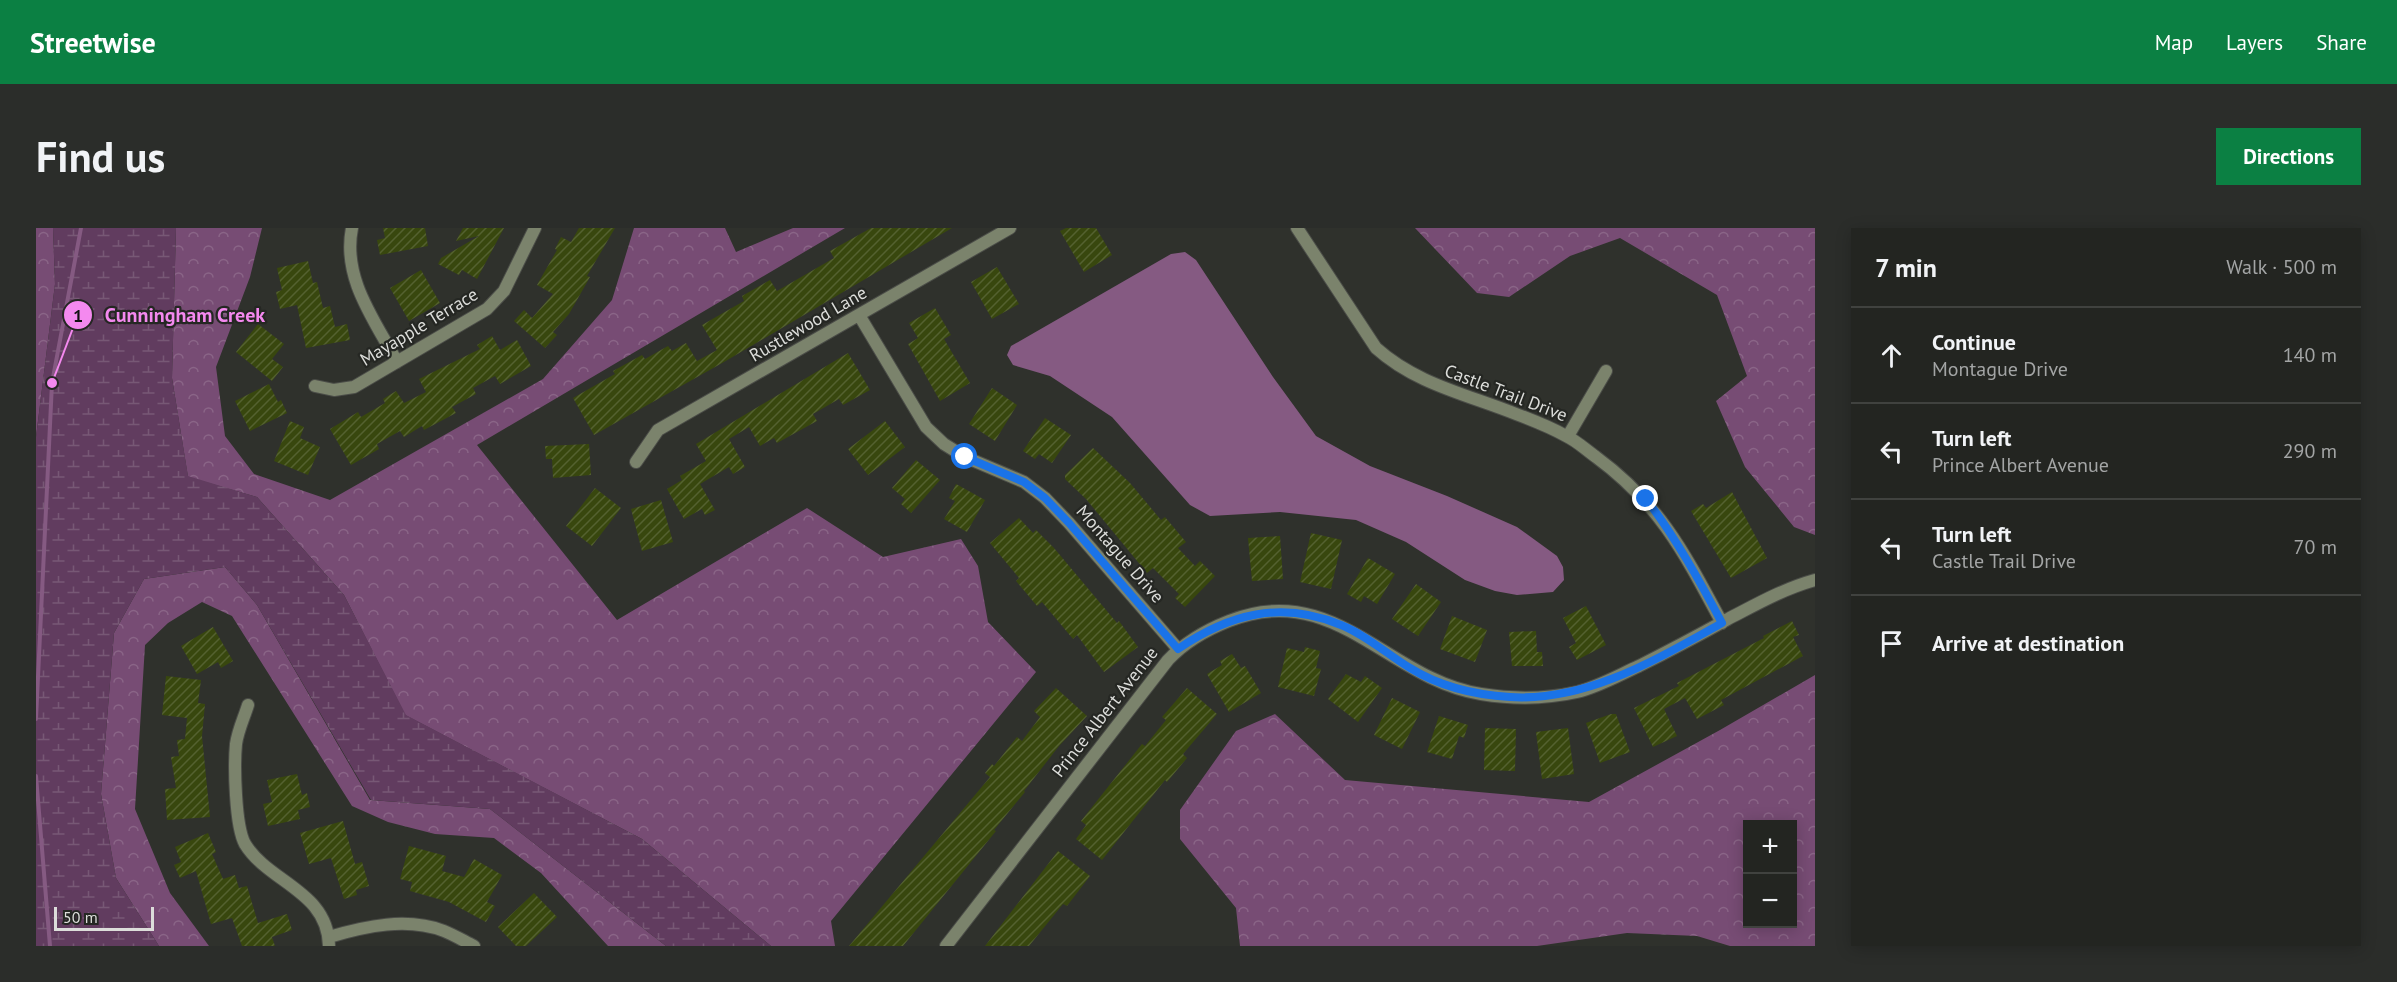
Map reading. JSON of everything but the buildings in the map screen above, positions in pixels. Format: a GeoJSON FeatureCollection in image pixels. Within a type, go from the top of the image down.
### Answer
{"type":"FeatureCollection","features":[{"type":"Feature","properties":{"kind":"street"},"geometry":{"type":"LineString","coordinates":[[352,228],[349,253],[356,285],[397,362]]}},
{"type":"Feature","properties":{"kind":"street","name":"Mayapple Terrace"},"geometry":{"type":"LineString","coordinates":[[315,386],[344,390],[354,387],[487,309],[504,291],[535,228]]}},
{"type":"Feature","properties":{"kind":"street","name":"Rustlewood Lane"},"geometry":{"type":"LineString","coordinates":[[636,462],[658,430],[1010,228]]}},
{"type":"Feature","properties":{"kind":"street","name":"Castle Trail Drive"},"geometry":{"type":"LineString","coordinates":[[1297,228],[1376,348],[1392,363],[1433,383],[1568,436],[1615,471],[1646,499],[1688,559],[1722,623]]}},
{"type":"Feature","properties":{"kind":"street","name":"Montague Drive"},"geometry":{"type":"LineString","coordinates":[[859,315],[926,427],[944,444],[965,457],[1024,482],[1045,498],[1178,649]]}},
{"type":"Feature","properties":{"kind":"street"},"geometry":{"type":"LineString","coordinates":[[1568,436],[1606,371]]}},
{"type":"Feature","properties":{"kind":"street","name":"Prince Albert Avenue"},"geometry":{"type":"LineString","coordinates":[[946,946],[1178,649],[1215,626],[1242,616],[1274,612],[1307,613],[1341,625],[1413,670],[1445,684],[1479,694],[1512,698],[1546,697],[1577,692],[1613,679],[1776,593],[1815,580]]}},
{"type":"Feature","properties":{"kind":"street"},"geometry":{"type":"LineString","coordinates":[[248,705],[239,728],[236,745],[237,818],[244,843],[263,866],[310,900],[321,917],[329,942],[359,928],[405,924],[444,931],[474,946]]}},
{"type":"Feature","properties":{"kind":"green space"},"geometry":{"type":"Polygon","coordinates":[[[36,228],[53,228],[55,284],[36,437],[36,228]]]}},
{"type":"Feature","properties":{"kind":"green space"},"geometry":{"type":"Polygon","coordinates":[[[53,228],[176,228],[172,378],[188,476],[257,497],[344,595],[406,715],[642,839],[771,946],[666,946],[490,809],[371,800],[257,605],[225,567],[144,579],[114,633],[101,794],[116,878],[159,946],[36,946],[36,437],[55,284],[53,228]]]}},
{"type":"Feature","properties":{"kind":"green space"},"geometry":{"type":"Polygon","coordinates":[[[176,228],[262,228],[250,277],[216,367],[225,436],[254,474],[330,500],[543,379],[612,300],[634,228],[725,228],[736,252],[793,228],[845,228],[477,445],[617,620],[807,508],[883,557],[961,539],[978,566],[988,622],[1036,672],[831,921],[835,946],[771,946],[642,839],[405,715],[344,595],[257,497],[188,477],[172,378],[176,228]]]}},
{"type":"Feature","properties":{"kind":"green space"},"geometry":{"type":"Polygon","coordinates":[[[1415,228],[1815,228],[1815,535],[1794,527],[1745,467],[1716,401],[1747,376],[1717,295],[1620,238],[1570,256],[1509,297],[1477,293],[1415,228]]]}},
{"type":"Feature","properties":{"kind":"green space"},"geometry":{"type":"Polygon","coordinates":[[[225,567],[257,605],[370,800],[490,809],[666,946],[608,946],[541,873],[494,838],[435,834],[388,822],[352,806],[232,616],[202,602],[168,623],[145,645],[135,809],[170,893],[209,946],[159,946],[116,878],[101,794],[114,633],[144,579],[225,567]]]}},
{"type":"Feature","properties":{"kind":"green space"},"geometry":{"type":"Polygon","coordinates":[[[1815,675],[1815,946],[1730,946],[1697,936],[1627,933],[1537,946],[1240,946],[1236,908],[1180,839],[1180,810],[1236,731],[1275,714],[1345,780],[1589,802],[1815,675]]]}},
{"type":"Feature","properties":{"kind":"shaded area"},"geometry":{"type":"Polygon","coordinates":[[[1185,252],[1196,260],[1273,377],[1316,436],[1370,466],[1447,496],[1517,527],[1557,556],[1563,567],[1564,580],[1553,592],[1517,595],[1495,591],[1465,580],[1406,542],[1356,520],[1280,512],[1210,516],[1190,505],[1112,417],[1050,376],[1013,365],[1007,355],[1011,346],[1171,254],[1185,252]]]}},
{"type":"Feature","properties":{"kind":"waterway"},"geometry":{"type":"LineString","coordinates":[[36,719],[52,383],[81,228]]}},
{"type":"Feature","properties":{"kind":"waterway"},"geometry":{"type":"LineString","coordinates":[[36,776],[50,946]]}},
{"type":"Feature","properties":{"kind":"place","name":"Cunningham Creek"},"geometry":{"type":"Point","coordinates":[52,383]}},
{"type":"Feature","properties":{"kind":"route"},"geometry":{"type":"LineString","coordinates":[[965,457],[1024,482],[1045,498],[1178,649],[1215,626],[1242,616],[1274,612],[1307,613],[1341,625],[1413,670],[1445,684],[1479,694],[1512,698],[1546,697],[1577,692],[1613,679],[1722,623],[1688,559],[1646,499]]}}]}
